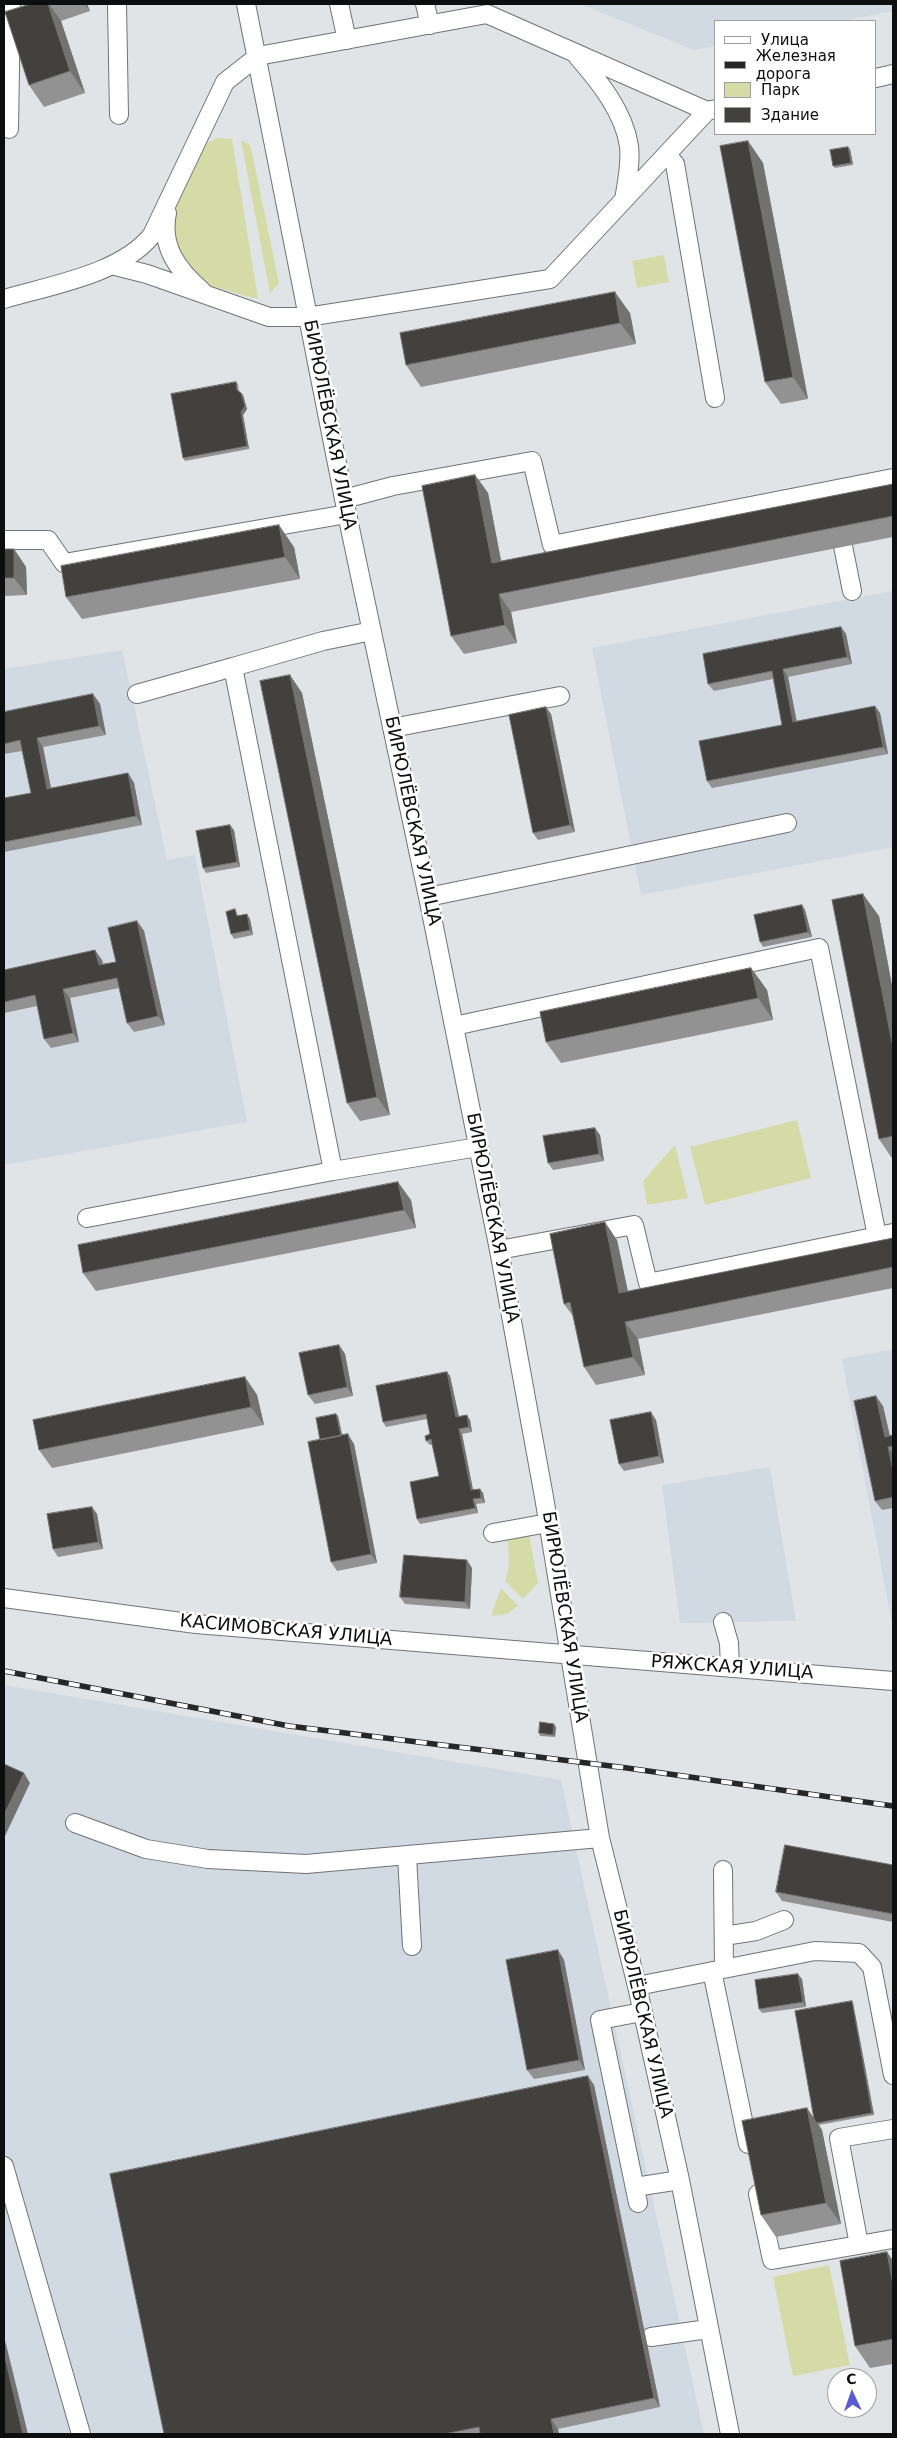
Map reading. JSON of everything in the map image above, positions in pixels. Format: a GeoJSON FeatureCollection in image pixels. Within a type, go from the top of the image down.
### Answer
{"type":"FeatureCollection","features":[{"type":"Feature","properties":{"kind":"street"},"geometry":{"type":"LineString","coordinates":[[9,129],[11,4]]}},
{"type":"Feature","properties":{"kind":"street"},"geometry":{"type":"LineString","coordinates":[[117,4],[119,115]]}},
{"type":"Feature","properties":{"kind":"street","name":"БИРЮЛЁВСКАЯ УЛИЦА"},"geometry":{"type":"LineString","coordinates":[[246,4],[258,56],[345,507],[428,897],[499,1250],[548,1523],[600,1838],[637,1986],[680,2180],[730,2434]]}},
{"type":"Feature","properties":{"kind":"street"},"geometry":{"type":"LineString","coordinates":[[339,4],[347,40]]}},
{"type":"Feature","properties":{"kind":"street"},"geometry":{"type":"LineString","coordinates":[[426,4],[430,25]]}},
{"type":"Feature","properties":{"kind":"street"},"geometry":{"type":"LineString","coordinates":[[4,299],[115,266],[142,248],[152,235],[225,82],[258,56],[487,14],[711,110],[550,279],[308,317],[270,317],[148,274],[115,266]]}},
{"type":"Feature","properties":{"kind":"street"},"geometry":{"type":"LineString","coordinates":[[573,52],[592,73],[611,101],[624,127],[629,147],[628,174],[624,200]]}},
{"type":"Feature","properties":{"kind":"street"},"geometry":{"type":"LineString","coordinates":[[877,78],[893,74]]}},
{"type":"Feature","properties":{"kind":"street"},"geometry":{"type":"LineString","coordinates":[[667,155],[675,164],[714,398]]}},
{"type":"Feature","properties":{"kind":"street"},"geometry":{"type":"LineString","coordinates":[[170,195],[165,222],[170,252],[175,263],[188,279],[209,297]]}},
{"type":"Feature","properties":{"kind":"street"},"geometry":{"type":"LineString","coordinates":[[4,540],[48,540],[64,563],[345,507],[393,486],[532,461],[552,545],[834,498],[893,478]]}},
{"type":"Feature","properties":{"kind":"street"},"geometry":{"type":"LineString","coordinates":[[843,546],[852,591]]}},
{"type":"Feature","properties":{"kind":"street"},"geometry":{"type":"LineString","coordinates":[[137,694],[323,641],[372,631]]}},
{"type":"Feature","properties":{"kind":"street"},"geometry":{"type":"LineString","coordinates":[[234,667],[333,1171]]}},
{"type":"Feature","properties":{"kind":"street"},"geometry":{"type":"LineString","coordinates":[[392,728],[560,696]]}},
{"type":"Feature","properties":{"kind":"street"},"geometry":{"type":"LineString","coordinates":[[428,897],[787,822]]}},
{"type":"Feature","properties":{"kind":"street"},"geometry":{"type":"LineString","coordinates":[[454,1026],[819,948],[885,1234],[648,1282],[634,1224],[499,1250]]}},
{"type":"Feature","properties":{"kind":"street"},"geometry":{"type":"LineString","coordinates":[[87,1218],[333,1171],[478,1147]]}},
{"type":"Feature","properties":{"kind":"street"},"geometry":{"type":"LineString","coordinates":[[494,1533],[548,1523]]}},
{"type":"Feature","properties":{"kind":"street","name":"КАСИМОВСКАЯ УЛИЦА"},"geometry":{"type":"LineString","coordinates":[[4,1598],[196,1624],[570,1656]]}},
{"type":"Feature","properties":{"kind":"street"},"geometry":{"type":"LineString","coordinates":[[723,1622],[729,1643],[730,1668]]}},
{"type":"Feature","properties":{"kind":"street","name":"РЯЖСКАЯ УЛИЦА"},"geometry":{"type":"LineString","coordinates":[[570,1656],[893,1681]]}},
{"type":"Feature","properties":{"kind":"street"},"geometry":{"type":"LineString","coordinates":[[75,1823],[146,1849],[208,1859],[306,1864],[600,1838]]}},
{"type":"Feature","properties":{"kind":"street"},"geometry":{"type":"LineString","coordinates":[[406,1856],[412,1946]]}},
{"type":"Feature","properties":{"kind":"street"},"geometry":{"type":"LineString","coordinates":[[723,1870],[724,1936],[718,1970],[753,2169],[772,2260],[893,2239]]}},
{"type":"Feature","properties":{"kind":"street"},"geometry":{"type":"LineString","coordinates":[[724,1936],[756,1932],[784,1920]]}},
{"type":"Feature","properties":{"kind":"street"},"geometry":{"type":"LineString","coordinates":[[637,1986],[815,1951],[859,1953],[872,1967],[893,2075]]}},
{"type":"Feature","properties":{"kind":"street"},"geometry":{"type":"LineString","coordinates":[[642,2012],[600,2020],[636,2195],[680,2180]]}},
{"type":"Feature","properties":{"kind":"street"},"geometry":{"type":"LineString","coordinates":[[859,2245],[839,2138],[893,2129]]}},
{"type":"Feature","properties":{"kind":"street"},"geometry":{"type":"LineString","coordinates":[[4,2166],[81,2434]]}},
{"type":"Feature","properties":{"kind":"street"},"geometry":{"type":"LineString","coordinates":[[652,2337],[708,2329]]}},
{"type":"Feature","properties":{"kind":"shaded area"},"geometry":{"type":"Polygon","coordinates":[[[580,4],[893,4],[893,11],[848,20],[714,20],[714,46],[694,50],[580,4]]]}},
{"type":"Feature","properties":{"kind":"shaded area"},"geometry":{"type":"Polygon","coordinates":[[[893,591],[893,847],[641,895],[592,648],[893,591]]]}},
{"type":"Feature","properties":{"kind":"shaded area"},"geometry":{"type":"Polygon","coordinates":[[[122,650],[167,860],[195,855],[247,1122],[4,1165],[4,669],[122,650]]]}},
{"type":"Feature","properties":{"kind":"shaded area"},"geometry":{"type":"Polygon","coordinates":[[[893,1349],[893,1629],[842,1359],[893,1349]]]}},
{"type":"Feature","properties":{"kind":"shaded area"},"geometry":{"type":"Polygon","coordinates":[[[770,1467],[796,1621],[680,1623],[662,1485],[770,1467]]]}},
{"type":"Feature","properties":{"kind":"shaded area"},"geometry":{"type":"Polygon","coordinates":[[[4,1685],[561,1780],[704,2434],[4,2434],[4,1685]]]}},
{"type":"Feature","properties":{"kind":"green space"},"geometry":{"type":"Polygon","coordinates":[[[217,138],[232,139],[258,298],[211,286],[200,280],[176,254],[171,214],[200,153],[207,143],[217,138]]]}},
{"type":"Feature","properties":{"kind":"green space"},"geometry":{"type":"Polygon","coordinates":[[[241,140],[249,144],[251,148],[279,283],[270,293],[241,140]]]}},
{"type":"Feature","properties":{"kind":"green space"},"geometry":{"type":"Polygon","coordinates":[[[664,255],[669,282],[637,288],[632,261],[664,255]]]}},
{"type":"Feature","properties":{"kind":"green space"},"geometry":{"type":"Polygon","coordinates":[[[797,1120],[811,1178],[705,1205],[690,1147],[797,1120]]]}},
{"type":"Feature","properties":{"kind":"green space"},"geometry":{"type":"Polygon","coordinates":[[[675,1145],[688,1198],[647,1205],[643,1181],[675,1145]]]}},
{"type":"Feature","properties":{"kind":"green space"},"geometry":{"type":"Polygon","coordinates":[[[529,1535],[538,1583],[523,1599],[505,1581],[509,1567],[508,1538],[529,1535]]]}},
{"type":"Feature","properties":{"kind":"green space"},"geometry":{"type":"Polygon","coordinates":[[[501,1588],[518,1606],[507,1614],[491,1616],[501,1588]]]}},
{"type":"Feature","properties":{"kind":"green space"},"geometry":{"type":"Polygon","coordinates":[[[829,2265],[850,2365],[793,2376],[773,2277],[829,2265]]]}},
{"type":"Feature","properties":{"kind":"building"},"geometry":{"type":"Polygon","coordinates":[[[31,4],[48,4],[70,71],[29,85],[5,12],[31,4]]]}},
{"type":"Feature","properties":{"kind":"building"},"geometry":{"type":"Polygon","coordinates":[[[748,141],[793,377],[765,382],[720,146],[748,141]]]}},
{"type":"Feature","properties":{"kind":"building"},"geometry":{"type":"Polygon","coordinates":[[[848,147],[851,163],[833,166],[830,150],[848,147]]]}},
{"type":"Feature","properties":{"kind":"building"},"geometry":{"type":"Polygon","coordinates":[[[615,292],[620,323],[406,365],[400,333],[615,292]]]}},
{"type":"Feature","properties":{"kind":"building"},"geometry":{"type":"Polygon","coordinates":[[[236,382],[237,390],[241,393],[245,406],[241,412],[247,446],[183,458],[171,394],[236,382]]]}},
{"type":"Feature","properties":{"kind":"building"},"geometry":{"type":"Polygon","coordinates":[[[475,475],[492,563],[893,484],[893,516],[499,594],[505,625],[451,636],[422,486],[475,475]]]}},
{"type":"Feature","properties":{"kind":"building"},"geometry":{"type":"Polygon","coordinates":[[[279,525],[285,557],[66,597],[61,566],[279,525]]]}},
{"type":"Feature","properties":{"kind":"building"},"geometry":{"type":"Polygon","coordinates":[[[4,549],[14,549],[14,578],[4,578],[4,549]]]}},
{"type":"Feature","properties":{"kind":"building"},"geometry":{"type":"Polygon","coordinates":[[[841,627],[847,657],[783,669],[793,722],[875,706],[883,747],[707,781],[699,741],[782,725],[772,671],[708,684],[703,654],[841,627]]]}},
{"type":"Feature","properties":{"kind":"building"},"geometry":{"type":"Polygon","coordinates":[[[290,675],[377,1097],[347,1103],[260,681],[290,675]]]}},
{"type":"Feature","properties":{"kind":"building"},"geometry":{"type":"Polygon","coordinates":[[[93,694],[99,726],[37,738],[47,789],[128,773],[136,816],[4,842],[4,798],[31,793],[20,740],[4,744],[4,712],[93,694]]]}},
{"type":"Feature","properties":{"kind":"building"},"geometry":{"type":"Polygon","coordinates":[[[546,707],[570,825],[533,833],[509,715],[546,707]]]}},
{"type":"Feature","properties":{"kind":"building"},"geometry":{"type":"Polygon","coordinates":[[[230,825],[237,862],[203,868],[196,831],[230,825]]]}},
{"type":"Feature","properties":{"kind":"building"},"geometry":{"type":"Polygon","coordinates":[[[863,894],[893,1048],[893,1136],[879,1139],[832,900],[863,894]]]}},
{"type":"Feature","properties":{"kind":"building"},"geometry":{"type":"Polygon","coordinates":[[[802,905],[808,932],[760,942],[754,915],[802,905]]]}},
{"type":"Feature","properties":{"kind":"building"},"geometry":{"type":"Polygon","coordinates":[[[235,909],[237,916],[247,914],[250,930],[231,934],[226,912],[235,909]]]}},
{"type":"Feature","properties":{"kind":"building"},"geometry":{"type":"Polygon","coordinates":[[[137,921],[158,1016],[127,1023],[117,978],[63,989],[73,1033],[44,1039],[35,995],[4,1002],[4,970],[95,950],[99,965],[116,962],[108,928],[137,921]]]}},
{"type":"Feature","properties":{"kind":"building"},"geometry":{"type":"Polygon","coordinates":[[[751,968],[758,998],[546,1042],[540,1012],[751,968]]]}},
{"type":"Feature","properties":{"kind":"building"},"geometry":{"type":"Polygon","coordinates":[[[595,1128],[599,1154],[548,1163],[543,1136],[595,1128]]]}},
{"type":"Feature","properties":{"kind":"building"},"geometry":{"type":"Polygon","coordinates":[[[398,1182],[404,1210],[83,1273],[78,1245],[398,1182]]]}},
{"type":"Feature","properties":{"kind":"building"},"geometry":{"type":"Polygon","coordinates":[[[605,1222],[619,1293],[893,1238],[893,1267],[625,1322],[633,1357],[584,1367],[570,1302],[564,1304],[550,1234],[605,1222]]]}},
{"type":"Feature","properties":{"kind":"building"},"geometry":{"type":"Polygon","coordinates":[[[339,1345],[347,1387],[308,1395],[299,1353],[339,1345]]]}},
{"type":"Feature","properties":{"kind":"building"},"geometry":{"type":"Polygon","coordinates":[[[447,1372],[456,1417],[467,1415],[469,1427],[459,1429],[471,1490],[480,1489],[481,1498],[473,1499],[475,1508],[417,1519],[410,1482],[439,1476],[431,1439],[426,1441],[425,1436],[430,1434],[426,1414],[383,1422],[376,1386],[447,1372]]]}},
{"type":"Feature","properties":{"kind":"building"},"geometry":{"type":"Polygon","coordinates":[[[245,1377],[251,1407],[39,1450],[33,1420],[245,1377]]]}},
{"type":"Feature","properties":{"kind":"building"},"geometry":{"type":"Polygon","coordinates":[[[876,1396],[885,1437],[893,1435],[893,1446],[888,1447],[893,1471],[893,1497],[875,1501],[854,1401],[876,1396]]]}},
{"type":"Feature","properties":{"kind":"building"},"geometry":{"type":"Polygon","coordinates":[[[651,1412],[659,1456],[619,1464],[610,1420],[651,1412]]]}},
{"type":"Feature","properties":{"kind":"building"},"geometry":{"type":"Polygon","coordinates":[[[336,1414],[341,1436],[320,1440],[316,1418],[336,1414]]]}},
{"type":"Feature","properties":{"kind":"building"},"geometry":{"type":"Polygon","coordinates":[[[348,1434],[371,1554],[331,1562],[308,1442],[348,1434]]]}},
{"type":"Feature","properties":{"kind":"building"},"geometry":{"type":"Polygon","coordinates":[[[92,1507],[98,1542],[53,1549],[47,1514],[92,1507]]]}},
{"type":"Feature","properties":{"kind":"building"},"geometry":{"type":"Polygon","coordinates":[[[404,1555],[467,1560],[465,1602],[400,1597],[404,1555]]]}},
{"type":"Feature","properties":{"kind":"building"},"geometry":{"type":"Polygon","coordinates":[[[540,1722],[554,1724],[553,1735],[539,1733],[540,1722]]]}},
{"type":"Feature","properties":{"kind":"building"},"geometry":{"type":"Polygon","coordinates":[[[4,1764],[24,1773],[4,1815],[4,1764]]]}},
{"type":"Feature","properties":{"kind":"building"},"geometry":{"type":"Polygon","coordinates":[[[785,1845],[893,1865],[893,1914],[776,1892],[785,1845]]]}},
{"type":"Feature","properties":{"kind":"building"},"geometry":{"type":"Polygon","coordinates":[[[558,1950],[579,2060],[527,2070],[506,1960],[558,1950]]]}},
{"type":"Feature","properties":{"kind":"building"},"geometry":{"type":"Polygon","coordinates":[[[798,1974],[803,2002],[759,2009],[755,1980],[798,1974]]]}},
{"type":"Feature","properties":{"kind":"building"},"geometry":{"type":"Polygon","coordinates":[[[852,2001],[872,2113],[817,2123],[814,2119],[795,2011],[852,2001]]]}},
{"type":"Feature","properties":{"kind":"building"},"geometry":{"type":"Polygon","coordinates":[[[588,2076],[654,2398],[551,2419],[554,2434],[480,2434],[479,2427],[444,2434],[164,2434],[110,2174],[588,2076]]]}},
{"type":"Feature","properties":{"kind":"building"},"geometry":{"type":"Polygon","coordinates":[[[807,2108],[826,2203],[761,2215],[742,2121],[807,2108]]]}},
{"type":"Feature","properties":{"kind":"building"},"geometry":{"type":"Polygon","coordinates":[[[887,2252],[893,2285],[893,2339],[855,2346],[840,2261],[887,2252]]]}},
{"type":"Feature","properties":{"kind":"building"},"geometry":{"type":"Polygon","coordinates":[[[4,2353],[23,2434],[4,2434],[4,2353]]]}},
{"type":"Feature","properties":{"kind":"railway"},"geometry":{"type":"LineString","coordinates":[[4,1671],[289,1726],[627,1768],[893,1806]]}}]}
